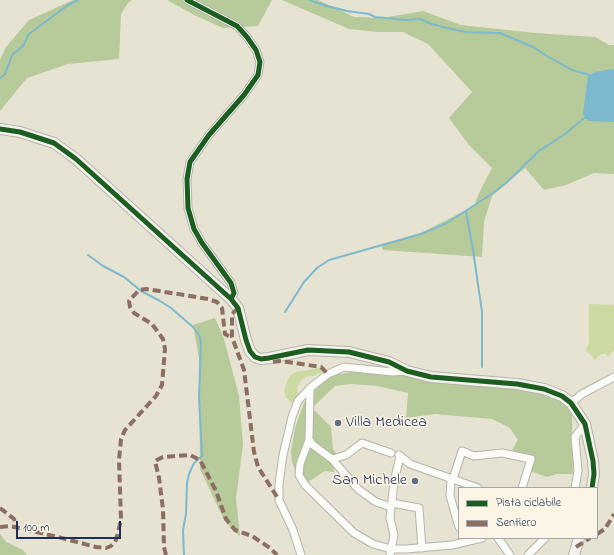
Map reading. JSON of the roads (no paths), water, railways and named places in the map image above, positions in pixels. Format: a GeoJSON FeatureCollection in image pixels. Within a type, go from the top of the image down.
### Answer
{"type":"FeatureCollection","features":[{"type":"Feature","properties":{"kind":"street"},"geometry":{"type":"LineString","coordinates":[[187,0],[237,26],[256,50],[260,62],[258,75],[244,95],[209,135],[190,162],[187,179],[188,208],[194,228],[205,248],[231,282],[234,293],[231,298]]}},
{"type":"Feature","properties":{"kind":"street"},"geometry":{"type":"LineString","coordinates":[[3,129],[20,132],[54,143],[76,158],[231,298],[238,308],[246,340],[254,357],[261,359],[321,349],[349,352],[389,362],[407,371],[430,377],[517,384],[544,389],[562,396],[571,403],[585,424],[593,461],[594,474],[592,487]]}},
{"type":"Feature","properties":{"kind":"street"},"geometry":{"type":"LineString","coordinates":[[301,555],[293,530],[279,500],[278,484],[282,455],[292,417],[298,401],[310,388],[328,374],[344,367],[392,372],[407,371]]}},
{"type":"Feature","properties":{"kind":"street"},"geometry":{"type":"LineString","coordinates":[[571,403],[582,394],[614,377]]}},
{"type":"Feature","properties":{"kind":"street"},"geometry":{"type":"LineString","coordinates":[[310,388],[309,440],[300,464],[299,475],[305,486],[354,533],[391,552],[405,552],[422,548],[452,545],[462,540],[478,539]]}},
{"type":"Feature","properties":{"kind":"street"},"geometry":{"type":"LineString","coordinates":[[575,487],[578,471],[575,437],[585,424]]}},
{"type":"Feature","properties":{"kind":"street"},"geometry":{"type":"LineString","coordinates":[[309,440],[313,446],[332,459],[358,489],[376,502],[419,508],[422,548]]}},
{"type":"Feature","properties":{"kind":"street"},"geometry":{"type":"LineString","coordinates":[[332,459],[346,455],[362,443],[391,453]]}},
{"type":"Feature","properties":{"kind":"street"},"geometry":{"type":"LineString","coordinates":[[458,524],[450,496],[450,479],[462,452],[474,456],[502,452],[531,459],[522,487]]}},
{"type":"Feature","properties":{"kind":"street"},"geometry":{"type":"LineString","coordinates":[[391,552],[394,535],[390,518],[394,476],[399,455],[410,464],[475,487]]}},
{"type":"Feature","properties":{"kind":"street"},"geometry":{"type":"LineString","coordinates":[[499,539],[510,555]]}},
{"type":"Feature","properties":{"kind":"street"},"geometry":{"type":"LineString","coordinates":[[528,555],[544,539]]}},
{"type":"Feature","properties":{"kind":"street"},"geometry":{"type":"LineString","coordinates":[[574,555],[579,539]]}},
{"type":"Feature","properties":{"kind":"water"},"geometry":{"type":"Polygon","coordinates":[[[614,69],[614,122],[588,121],[583,114],[588,76],[595,72],[614,69]]]}},
{"type":"Feature","properties":{"kind":"waterway"},"geometry":{"type":"LineString","coordinates":[[0,78],[5,74],[12,55],[23,46],[29,34],[68,5],[78,0]]}},
{"type":"Feature","properties":{"kind":"waterway"},"geometry":{"type":"LineString","coordinates":[[309,0],[347,11],[369,14],[375,17],[406,20],[421,19],[429,23],[466,32],[500,33],[533,47],[572,70],[590,75]]}},
{"type":"Feature","properties":{"kind":"waterway"},"geometry":{"type":"LineString","coordinates":[[285,312],[304,282],[317,268],[329,260],[421,234],[447,223],[493,193],[506,183],[539,151],[587,117]]}},
{"type":"Feature","properties":{"kind":"waterway"},"geometry":{"type":"LineString","coordinates":[[466,211],[482,312],[482,367]]}},
{"type":"Feature","properties":{"kind":"waterway"},"geometry":{"type":"LineString","coordinates":[[88,255],[103,266],[124,277],[141,291],[171,308],[193,327],[199,335],[201,342],[199,397],[202,456],[194,463],[187,483],[186,514],[183,530],[184,555]]}},
{"type":"Feature","properties":{"kind":"place","name":"Villa Medicea"},"geometry":{"type":"Point","coordinates":[338,423]}},
{"type":"Feature","properties":{"kind":"place","name":"San Michele"},"geometry":{"type":"Point","coordinates":[415,481]}}]}
